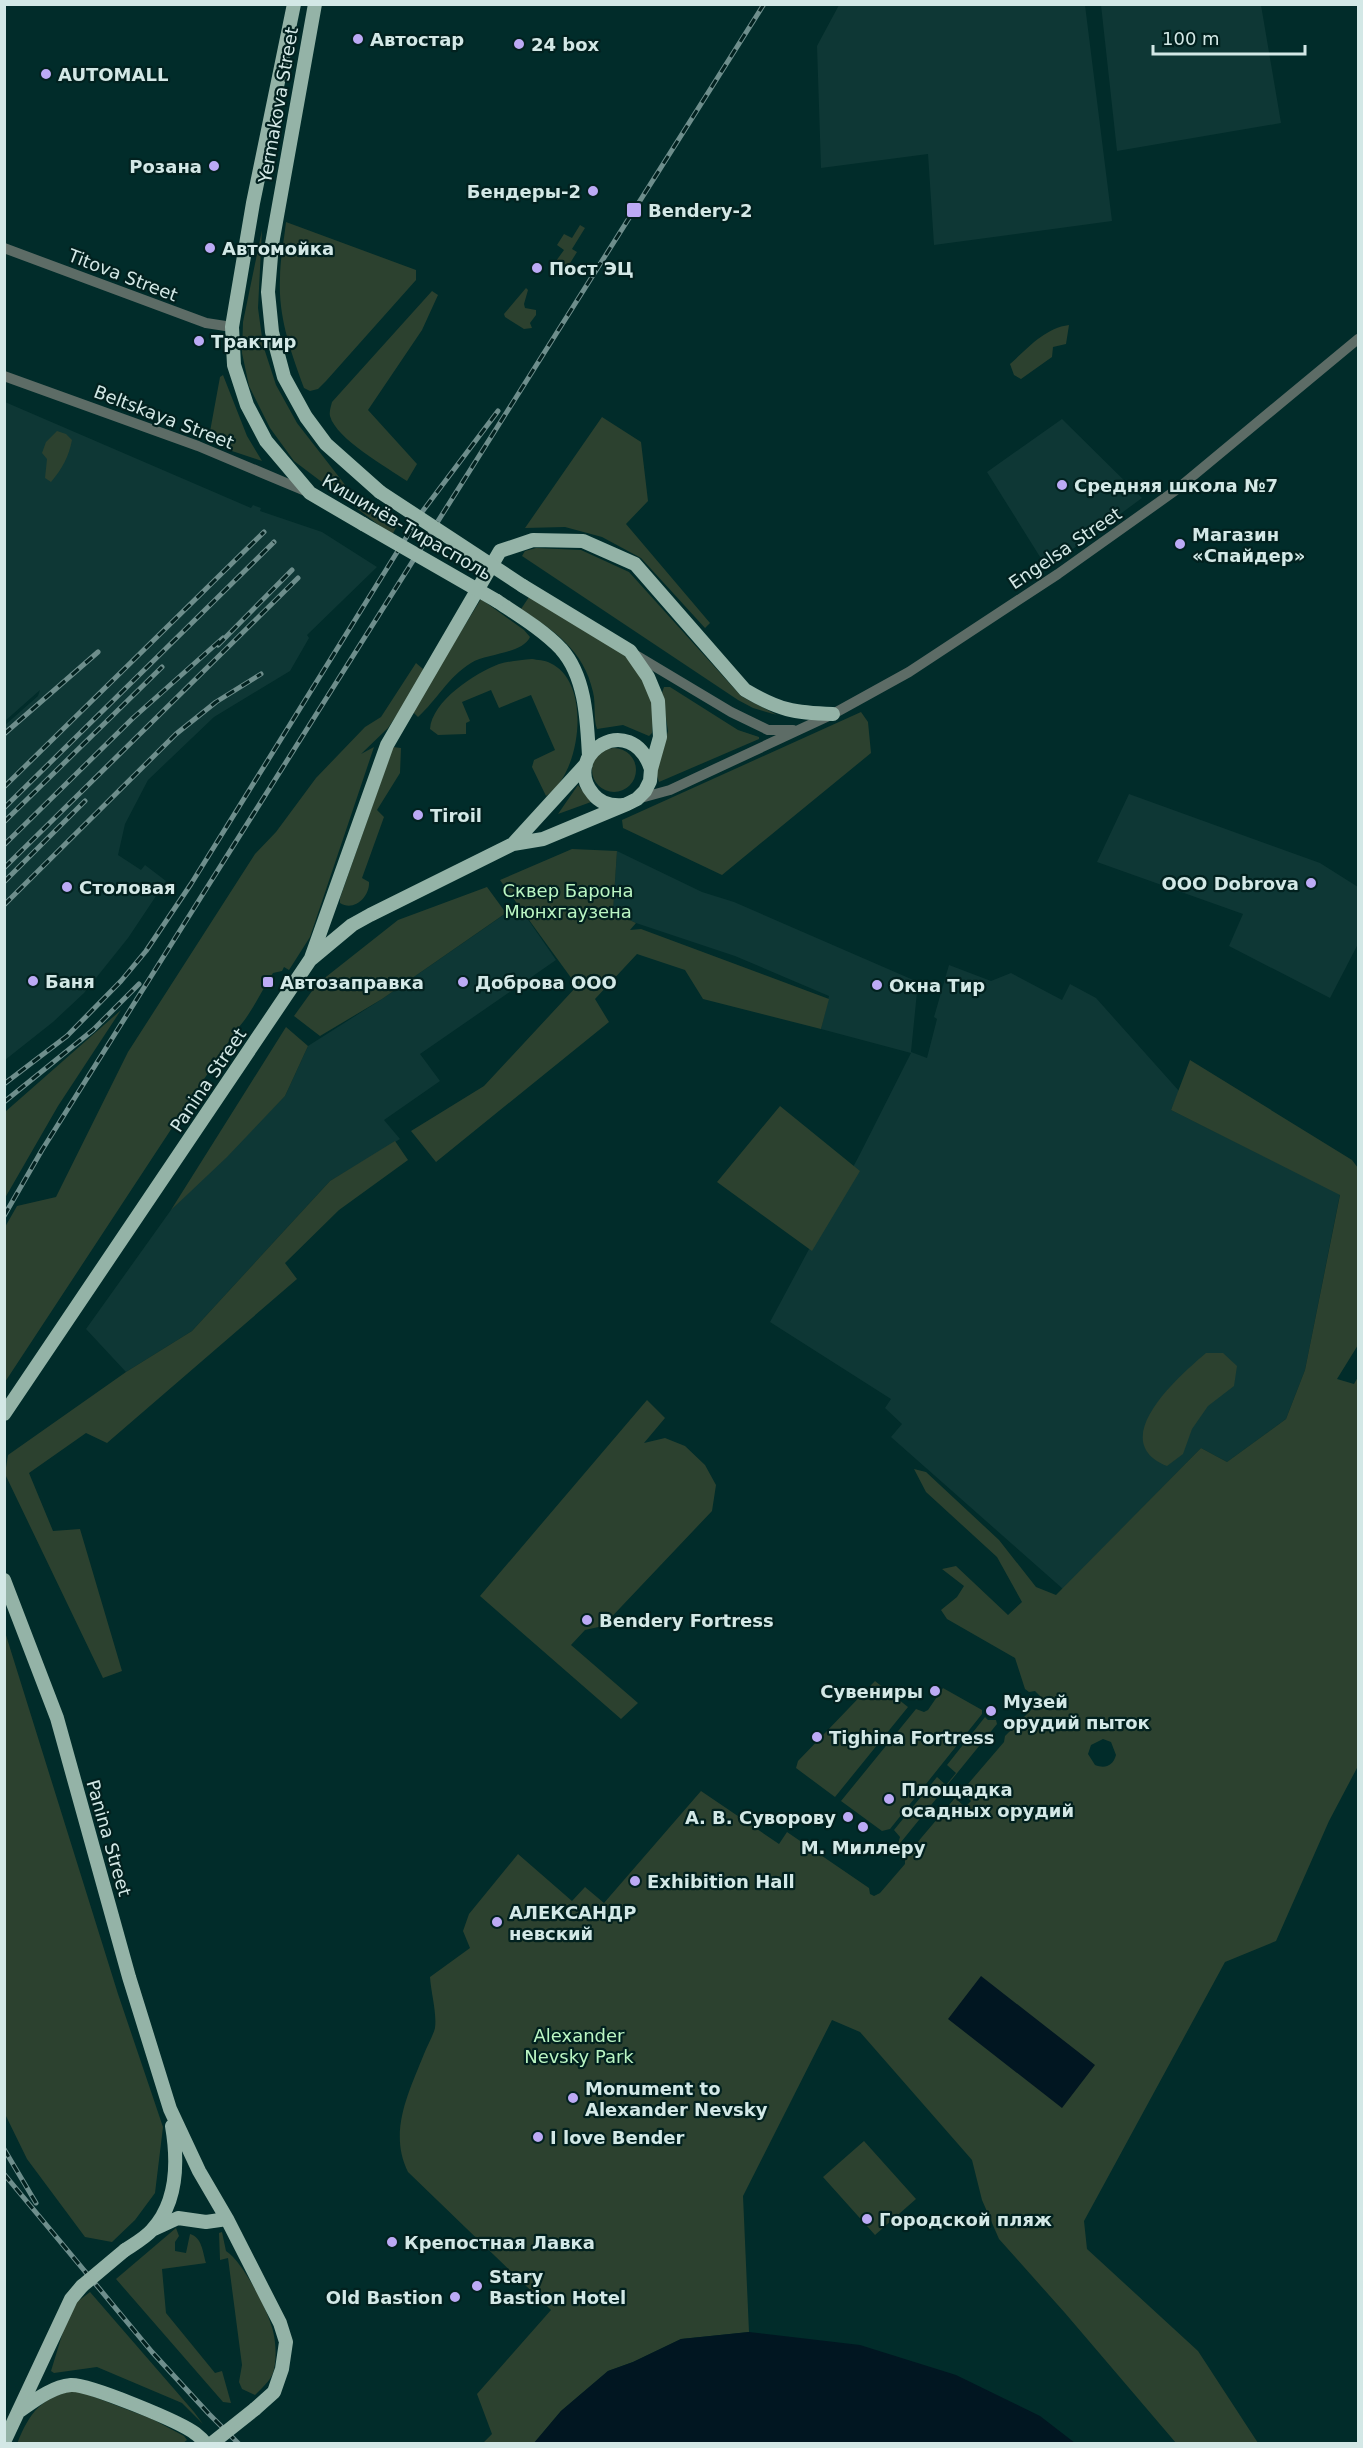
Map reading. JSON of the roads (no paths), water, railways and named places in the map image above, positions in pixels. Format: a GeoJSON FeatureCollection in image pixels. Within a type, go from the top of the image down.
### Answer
{"type":"FeatureCollection","features":[{"type":"Feature","properties":{"kind":"main road","name":"Yermakova Street"},"geometry":{"type":"LineString","coordinates":[[253,203],[294,4]]}},
{"type":"Feature","properties":{"kind":"main road","name":"Yermakova Street"},"geometry":{"type":"LineString","coordinates":[[315,4],[278,212],[268,292],[272,333],[284,377],[306,417],[326,444],[380,492],[523,586],[630,651]]}},
{"type":"Feature","properties":{"kind":"main road","name":"Кишинёв-Тирасполь"},"geometry":{"type":"LineString","coordinates":[[253,203],[232,327],[234,366],[247,405],[266,441],[310,493],[497,601],[561,649],[575,671],[587,721],[587,760]]}},
{"type":"Feature","properties":{"kind":"main road"},"geometry":{"type":"LineString","coordinates":[[310,960],[387,745],[500,550],[533,540],[584,541],[635,564],[745,690],[768,704],[796,713],[833,714]]}},
{"type":"Feature","properties":{"kind":"main road"},"geometry":{"type":"LineString","coordinates":[[513,844],[543,839],[632,802],[645,791],[650,781],[660,737],[658,701],[648,677],[630,651]]}},
{"type":"Feature","properties":{"kind":"main road"},"geometry":{"type":"LineString","coordinates":[[513,844],[598,746],[610,740],[624,740],[637,746],[646,756],[651,769]]}},
{"type":"Feature","properties":{"kind":"main road"},"geometry":{"type":"LineString","coordinates":[[587,760],[585,775],[594,796],[615,805],[632,802]]}},
{"type":"Feature","properties":{"kind":"main road","name":"Panina Street"},"geometry":{"type":"LineString","coordinates":[[4,1414],[310,960],[352,925],[513,844]]}},
{"type":"Feature","properties":{"kind":"main road","name":"Panina Street"},"geometry":{"type":"LineString","coordinates":[[4,1580],[57,1718],[129,1977],[170,2109]]}},
{"type":"Feature","properties":{"kind":"main road"},"geometry":{"type":"LineString","coordinates":[[18,2412],[55,2389],[80,2385],[96,2389],[185,2427],[208,2444],[274,2392],[282,2369],[286,2342],[280,2323],[199,2171],[170,2109]]}},
{"type":"Feature","properties":{"kind":"main road"},"geometry":{"type":"LineString","coordinates":[[152,2230],[167,2207],[175,2181],[176,2148],[170,2109]]}},
{"type":"Feature","properties":{"kind":"main road"},"geometry":{"type":"LineString","coordinates":[[6,2442],[71,2299],[82,2286],[152,2230],[178,2218],[206,2222],[226,2219]]}},
{"type":"Feature","properties":{"kind":"street","name":"Titova Street"},"geometry":{"type":"LineString","coordinates":[[4,248],[206,323],[232,327]]}},
{"type":"Feature","properties":{"kind":"street","name":"Engelsa Street"},"geometry":{"type":"LineString","coordinates":[[632,802],[670,790],[833,714],[909,672],[1133,522],[1209,464],[1359,339]]}},
{"type":"Feature","properties":{"kind":"street","name":"Beltskaya Street"},"geometry":{"type":"LineString","coordinates":[[4,376],[198,446],[310,493]]}},
{"type":"Feature","properties":{"kind":"street"},"geometry":{"type":"LineString","coordinates":[[630,651],[731,712],[768,730],[796,730]]}},
{"type":"Feature","properties":{"kind":"railway"},"geometry":{"type":"LineString","coordinates":[[4,1216],[42,1150],[764,4]]}},
{"type":"Feature","properties":{"kind":"railway"},"geometry":{"type":"LineString","coordinates":[[4,1084],[67,1036],[121,981],[146,951],[191,884],[422,512],[498,411]]}},
{"type":"Feature","properties":{"kind":"railway"},"geometry":{"type":"LineString","coordinates":[[4,787],[264,532]]}},
{"type":"Feature","properties":{"kind":"railway"},"geometry":{"type":"LineString","coordinates":[[4,808],[274,542]]}},
{"type":"Feature","properties":{"kind":"railway"},"geometry":{"type":"LineString","coordinates":[[218,645],[292,570]]}},
{"type":"Feature","properties":{"kind":"railway"},"geometry":{"type":"LineString","coordinates":[[4,868],[298,578]]}},
{"type":"Feature","properties":{"kind":"railway"},"geometry":{"type":"LineString","coordinates":[[4,845],[133,718],[223,638]]}},
{"type":"Feature","properties":{"kind":"railway"},"geometry":{"type":"LineString","coordinates":[[4,734],[98,652]]}},
{"type":"Feature","properties":{"kind":"railway"},"geometry":{"type":"LineString","coordinates":[[4,822],[162,667]]}},
{"type":"Feature","properties":{"kind":"railway"},"geometry":{"type":"LineString","coordinates":[[4,905],[176,734],[216,702],[261,674]]}},
{"type":"Feature","properties":{"kind":"railway"},"geometry":{"type":"LineString","coordinates":[[4,882],[85,801]]}},
{"type":"Feature","properties":{"kind":"railway"},"geometry":{"type":"LineString","coordinates":[[4,1102],[93,1030],[139,984]]}},
{"type":"Feature","properties":{"kind":"railway"},"geometry":{"type":"LineString","coordinates":[[4,2149],[36,2203]]}},
{"type":"Feature","properties":{"kind":"railway"},"geometry":{"type":"LineString","coordinates":[[4,2174],[152,2352],[239,2444]]}},
{"type":"Feature","properties":{"kind":"place","name":"Автостар"},"geometry":{"type":"Point","coordinates":[358,39]}},
{"type":"Feature","properties":{"kind":"place","name":"24 box"},"geometry":{"type":"Point","coordinates":[519,44]}},
{"type":"Feature","properties":{"kind":"place","name":"AUTOMALL"},"geometry":{"type":"Point","coordinates":[46,74]}},
{"type":"Feature","properties":{"kind":"place","name":"Розана"},"geometry":{"type":"Point","coordinates":[214,166]}},
{"type":"Feature","properties":{"kind":"place","name":"Бендеры-2"},"geometry":{"type":"Point","coordinates":[593,191]}},
{"type":"Feature","properties":{"kind":"place","name":"Bendery-2"},"geometry":{"type":"Point","coordinates":[634,210]}},
{"type":"Feature","properties":{"kind":"place","name":"Автомойка"},"geometry":{"type":"Point","coordinates":[210,248]}},
{"type":"Feature","properties":{"kind":"place","name":"Пост ЭЦ"},"geometry":{"type":"Point","coordinates":[537,268]}},
{"type":"Feature","properties":{"kind":"place","name":"Трактир"},"geometry":{"type":"Point","coordinates":[199,341]}},
{"type":"Feature","properties":{"kind":"place","name":"Средняя школа №7"},"geometry":{"type":"Point","coordinates":[1062,485]}},
{"type":"Feature","properties":{"kind":"place","name":"Магазин «Спайдер»"},"geometry":{"type":"Point","coordinates":[1180,544]}},
{"type":"Feature","properties":{"kind":"place","name":"Tiroil"},"geometry":{"type":"Point","coordinates":[418,815]}},
{"type":"Feature","properties":{"kind":"place","name":"OOO Dobrova"},"geometry":{"type":"Point","coordinates":[1311,883]}},
{"type":"Feature","properties":{"kind":"place","name":"Столовая"},"geometry":{"type":"Point","coordinates":[67,887]}},
{"type":"Feature","properties":{"kind":"place","name":"Баня"},"geometry":{"type":"Point","coordinates":[33,981]}},
{"type":"Feature","properties":{"kind":"place","name":"Автозаправка"},"geometry":{"type":"Point","coordinates":[268,982]}},
{"type":"Feature","properties":{"kind":"place","name":"Доброва ООО"},"geometry":{"type":"Point","coordinates":[463,982]}},
{"type":"Feature","properties":{"kind":"place","name":"Окна Тир"},"geometry":{"type":"Point","coordinates":[877,985]}},
{"type":"Feature","properties":{"kind":"place","name":"Bendery Fortress"},"geometry":{"type":"Point","coordinates":[587,1620]}},
{"type":"Feature","properties":{"kind":"place","name":"Сувениры"},"geometry":{"type":"Point","coordinates":[935,1691]}},
{"type":"Feature","properties":{"kind":"place","name":"Музей орудий пыток"},"geometry":{"type":"Point","coordinates":[991,1711]}},
{"type":"Feature","properties":{"kind":"place","name":"Tighina Fortress"},"geometry":{"type":"Point","coordinates":[817,1737]}},
{"type":"Feature","properties":{"kind":"place","name":"Площадка осадных орудий"},"geometry":{"type":"Point","coordinates":[889,1799]}},
{"type":"Feature","properties":{"kind":"place","name":"А. В. Суворову"},"geometry":{"type":"Point","coordinates":[848,1817]}},
{"type":"Feature","properties":{"kind":"place","name":"М. Миллеру"},"geometry":{"type":"Point","coordinates":[863,1827]}},
{"type":"Feature","properties":{"kind":"place","name":"Exhibition Hall"},"geometry":{"type":"Point","coordinates":[635,1881]}},
{"type":"Feature","properties":{"kind":"place","name":"АЛЕКСАНДР невский"},"geometry":{"type":"Point","coordinates":[497,1922]}},
{"type":"Feature","properties":{"kind":"place","name":"Monument to Alexander Nevsky"},"geometry":{"type":"Point","coordinates":[573,2098]}},
{"type":"Feature","properties":{"kind":"place","name":"I love Bender"},"geometry":{"type":"Point","coordinates":[538,2137]}},
{"type":"Feature","properties":{"kind":"place","name":"Городской пляж"},"geometry":{"type":"Point","coordinates":[867,2219]}},
{"type":"Feature","properties":{"kind":"place","name":"Крепостная Лавка"},"geometry":{"type":"Point","coordinates":[392,2242]}},
{"type":"Feature","properties":{"kind":"place","name":"Stary Bastion Hotel"},"geometry":{"type":"Point","coordinates":[477,2286]}},
{"type":"Feature","properties":{"kind":"place","name":"Old Bastion"},"geometry":{"type":"Point","coordinates":[455,2297]}},
{"type":"Feature","properties":{"kind":"park label","name":"Сквер Барона Мюнхгаузена"},"geometry":{"type":"Point","coordinates":[568,900]}},
{"type":"Feature","properties":{"kind":"park label","name":"Alexander Nevsky Park"},"geometry":{"type":"Point","coordinates":[579,2045]}}]}
